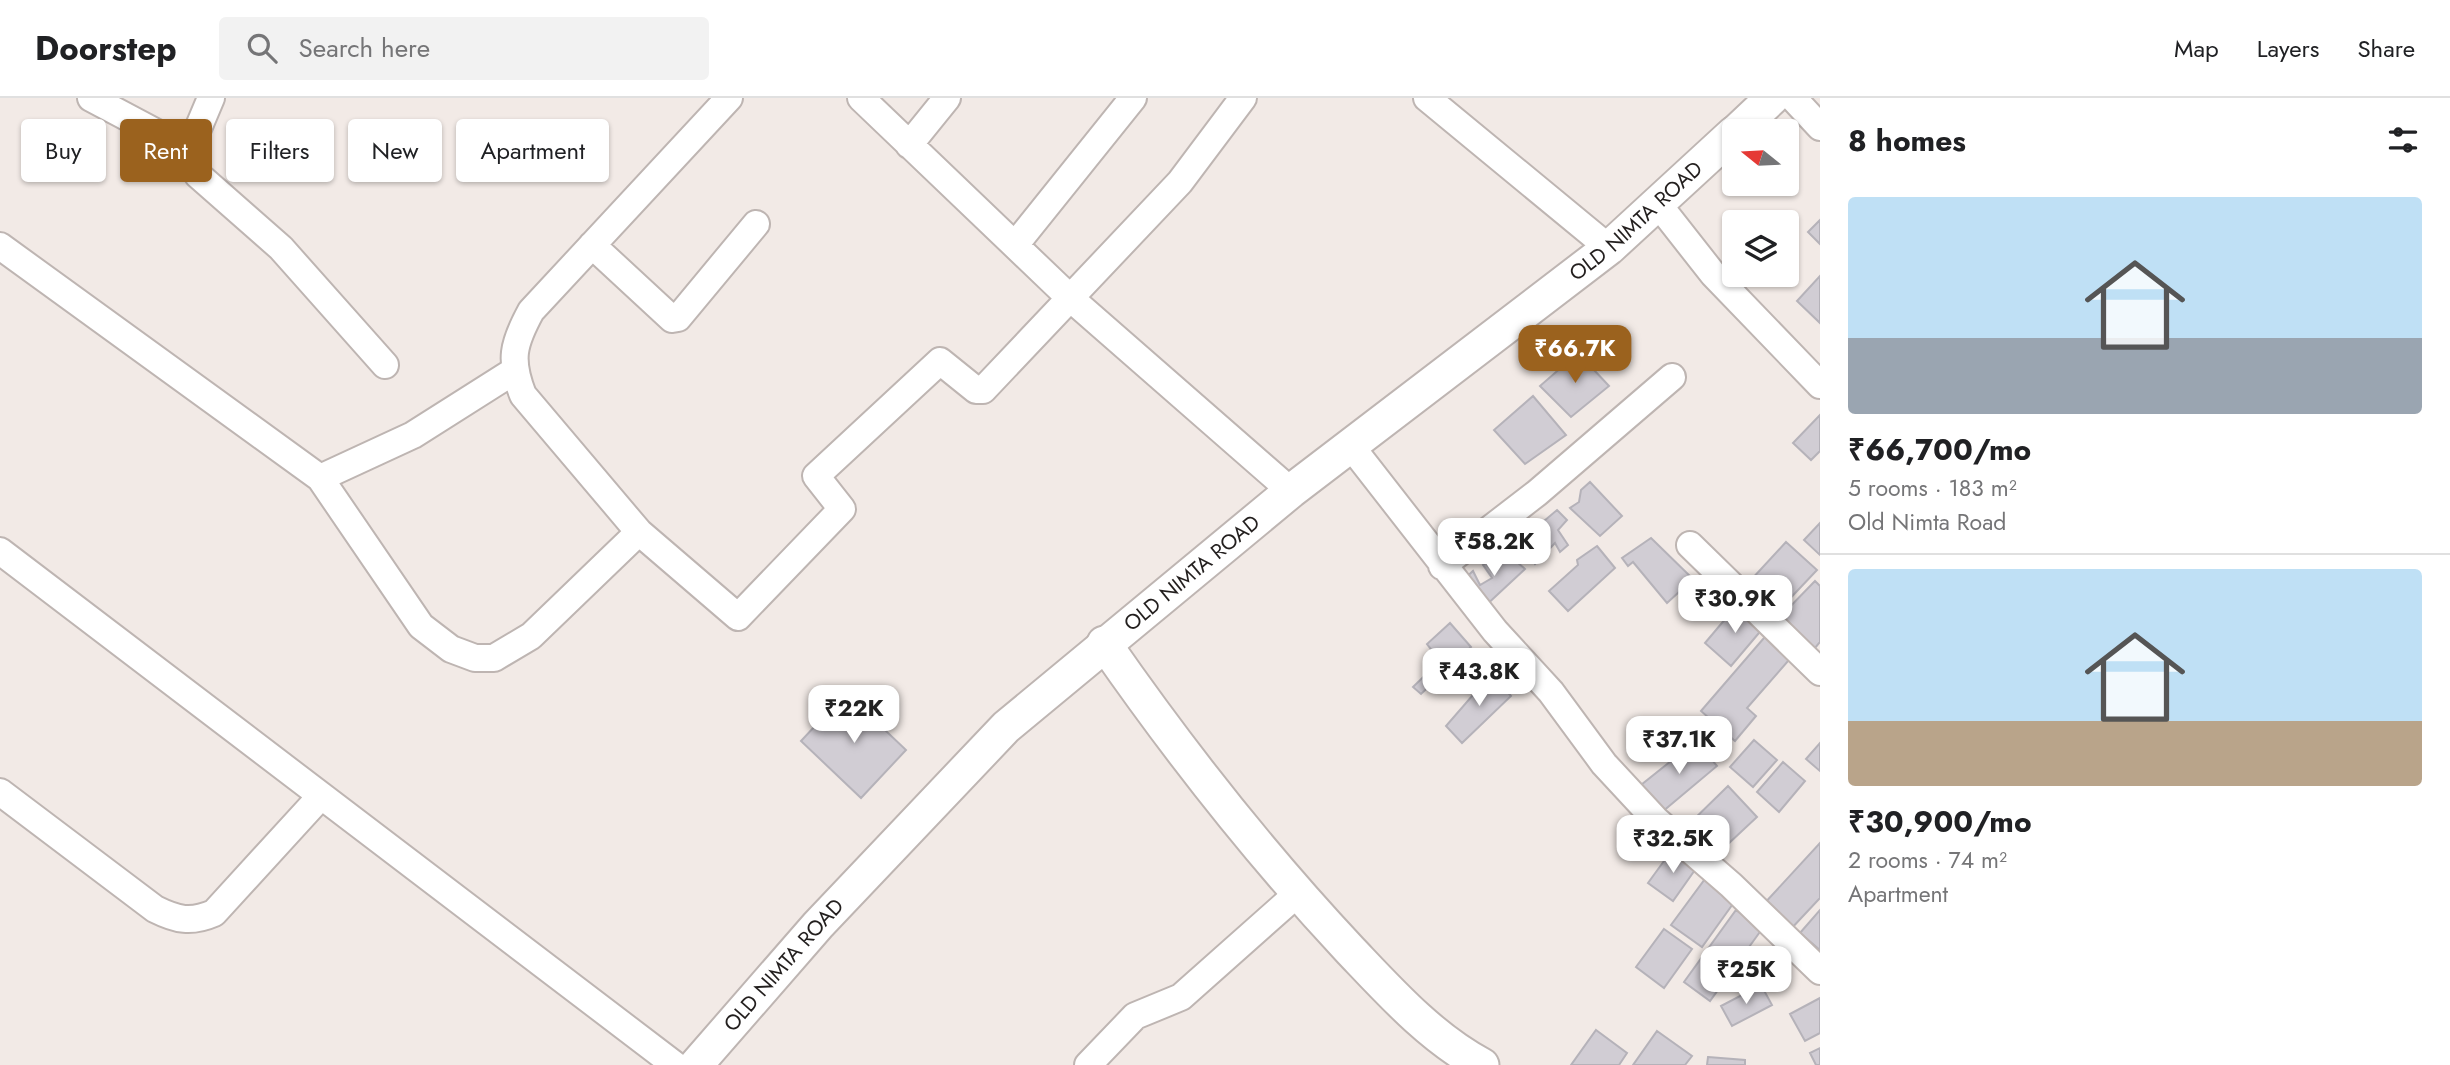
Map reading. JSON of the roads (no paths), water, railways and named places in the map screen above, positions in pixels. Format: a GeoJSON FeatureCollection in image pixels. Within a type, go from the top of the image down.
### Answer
{"type":"FeatureCollection","features":[{"type":"Feature","properties":{"kind":"street"},"geometry":{"type":"LineString","coordinates":[[91,98],[131,119]]}},
{"type":"Feature","properties":{"kind":"street"},"geometry":{"type":"LineString","coordinates":[[202,119],[211,98]]}},
{"type":"Feature","properties":{"kind":"street"},"geometry":{"type":"LineString","coordinates":[[729,98],[531,312],[516,339],[514,371],[523,395],[639,532],[738,617],[842,509],[816,476],[940,361],[976,390],[983,390],[1180,182],[1243,98]]}},
{"type":"Feature","properties":{"kind":"street"},"geometry":{"type":"LineString","coordinates":[[861,98],[1069,297],[1292,491]]}},
{"type":"Feature","properties":{"kind":"street"},"geometry":{"type":"LineString","coordinates":[[909,145],[947,98]]}},
{"type":"Feature","properties":{"kind":"street"},"geometry":{"type":"LineString","coordinates":[[1016,245],[1133,98]]}},
{"type":"Feature","properties":{"kind":"street"},"geometry":{"type":"LineString","coordinates":[[1427,98],[1609,248]]}},
{"type":"Feature","properties":{"kind":"street","name":"OLD NIMTA ROAD"},"geometry":{"type":"LineString","coordinates":[[1749,119],[1772,98]]}},
{"type":"Feature","properties":{"kind":"street"},"geometry":{"type":"LineString","coordinates":[[1793,98],[1820,127]]}},
{"type":"Feature","properties":{"kind":"street","name":"OLD NIMTA ROAD"},"geometry":{"type":"LineString","coordinates":[[696,1065],[818,925],[1006,727],[1104,643],[1292,491],[1609,248],[1722,144]]}},
{"type":"Feature","properties":{"kind":"street"},"geometry":{"type":"LineString","coordinates":[[206,182],[281,248],[385,365]]}},
{"type":"Feature","properties":{"kind":"street"},"geometry":{"type":"LineString","coordinates":[[1658,204],[1713,274],[1820,385]]}},
{"type":"Feature","properties":{"kind":"street"},"geometry":{"type":"LineString","coordinates":[[592,245],[672,319],[678,318],[756,224]]}},
{"type":"Feature","properties":{"kind":"street"},"geometry":{"type":"LineString","coordinates":[[0,246],[320,478],[421,626],[451,649],[475,658],[494,658],[531,636],[639,532]]}},
{"type":"Feature","properties":{"kind":"street"},"geometry":{"type":"LineString","coordinates":[[320,478],[413,435],[514,371]]}},
{"type":"Feature","properties":{"kind":"street"},"geometry":{"type":"LineString","coordinates":[[1442,566],[1537,493],[1672,377]]}},
{"type":"Feature","properties":{"kind":"street"},"geometry":{"type":"LineString","coordinates":[[1350,445],[1442,566],[1495,631],[1551,692],[1604,764],[1626,789],[1820,971]]}},
{"type":"Feature","properties":{"kind":"street"},"geometry":{"type":"LineString","coordinates":[[1690,545],[1820,672]]}},
{"type":"Feature","properties":{"kind":"street"},"geometry":{"type":"LineString","coordinates":[[0,551],[675,1065]]}},
{"type":"Feature","properties":{"kind":"street"},"geometry":{"type":"LineString","coordinates":[[1104,643],[1173,742],[1297,894],[1434,1033],[1482,1065]]}},
{"type":"Feature","properties":{"kind":"street"},"geometry":{"type":"LineString","coordinates":[[0,792],[155,909],[175,919],[195,921],[214,913],[321,796]]}},
{"type":"Feature","properties":{"kind":"street"},"geometry":{"type":"LineString","coordinates":[[1087,1065],[1135,1016],[1181,997],[1297,894]]}}]}
